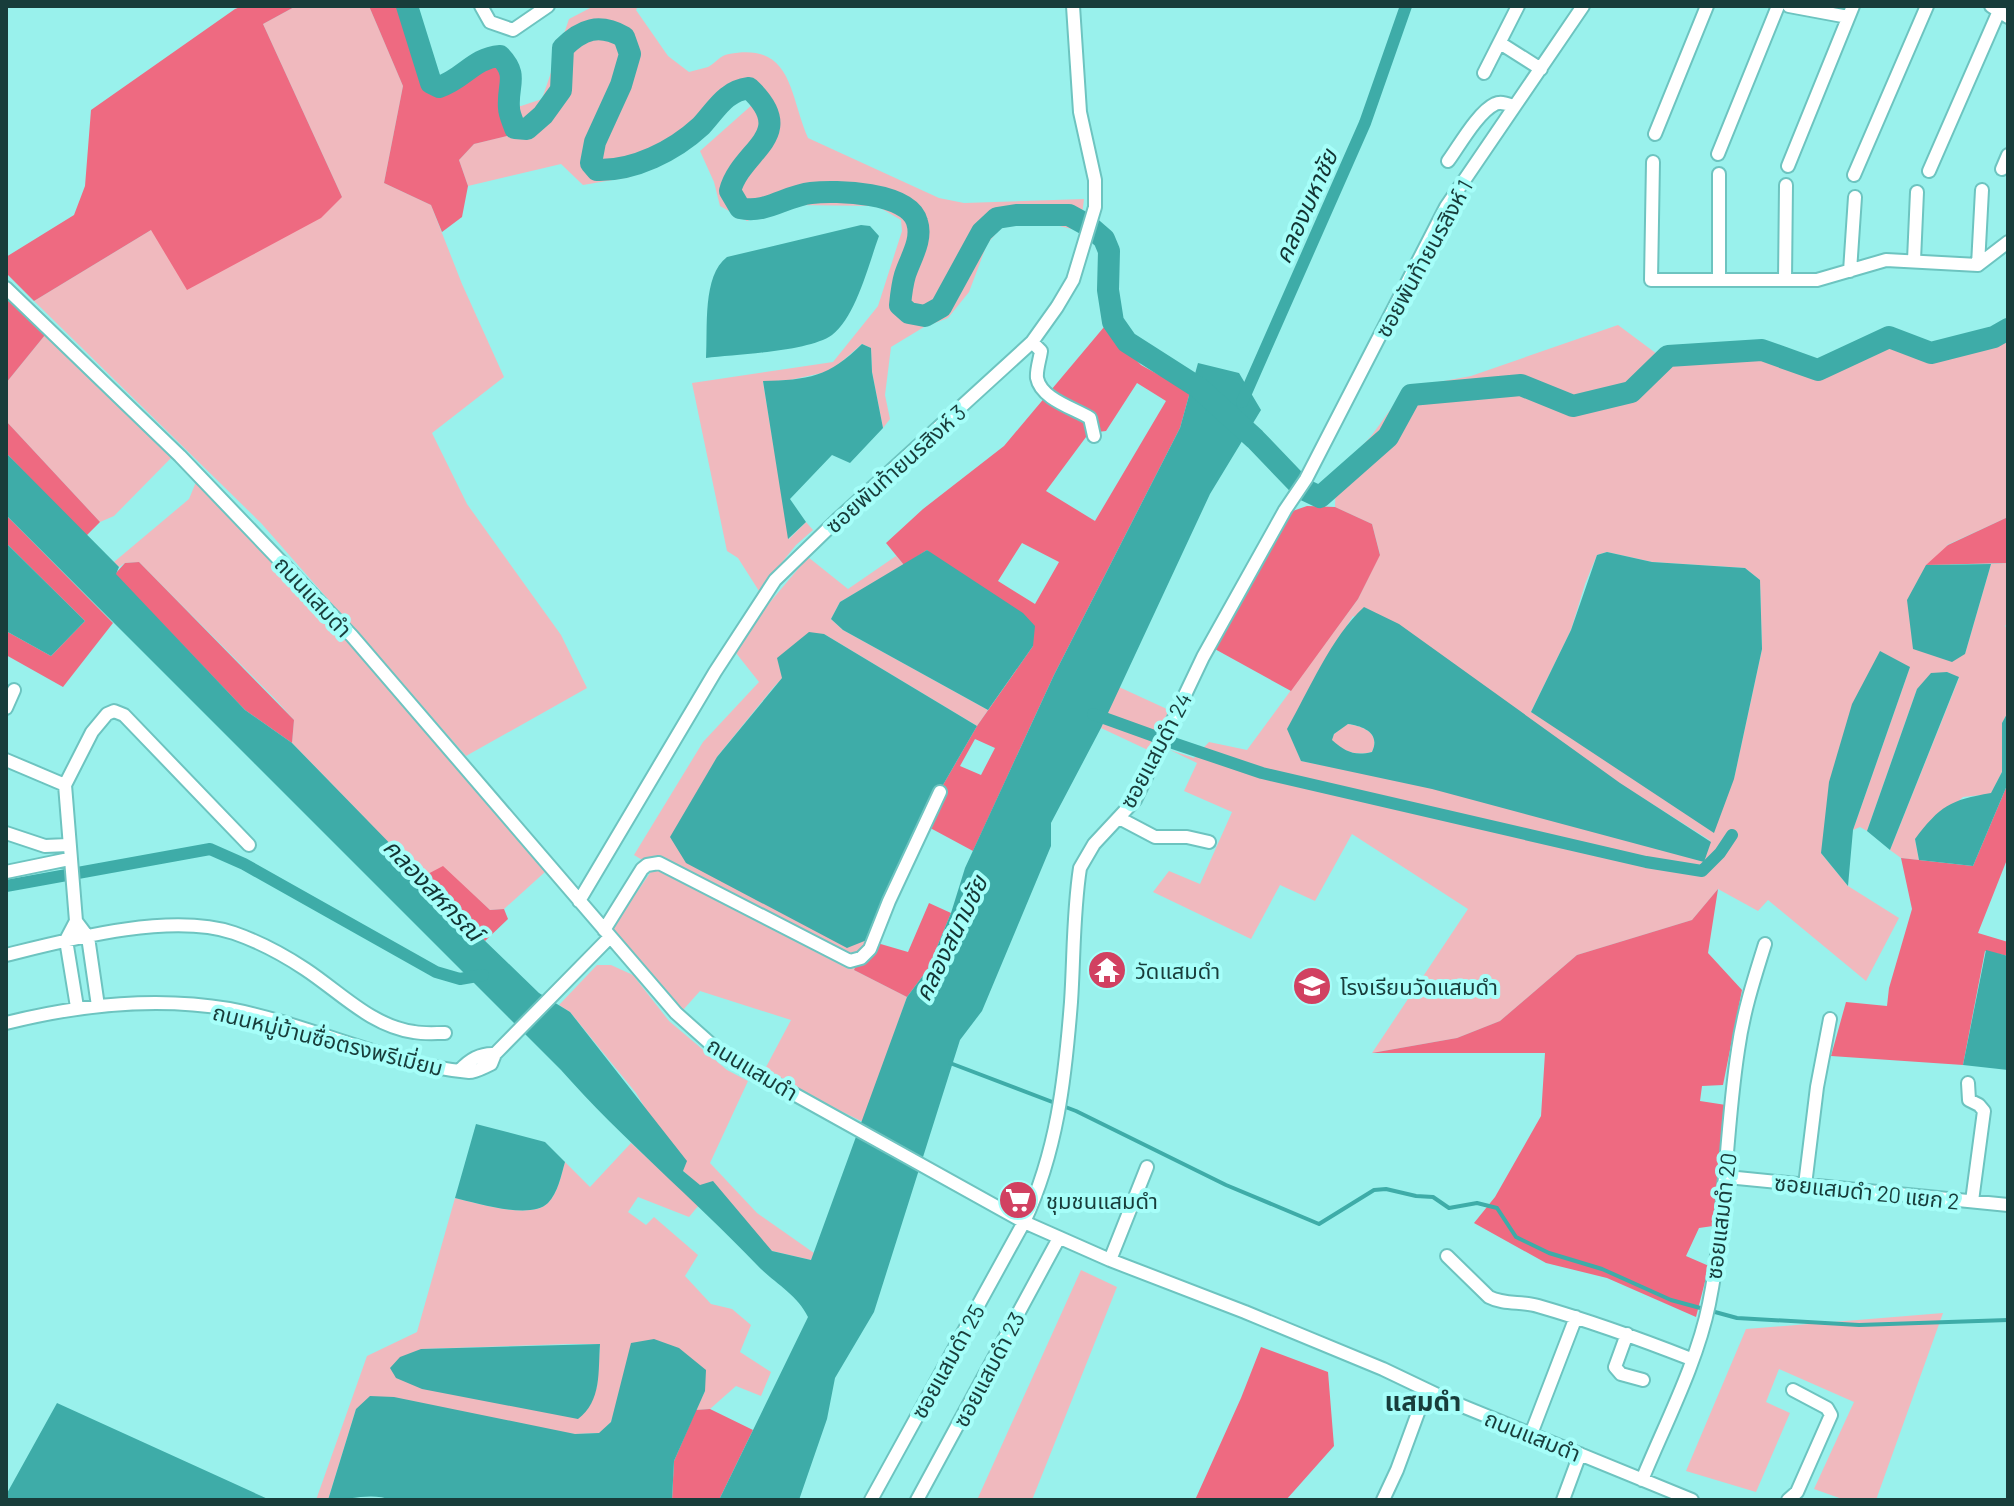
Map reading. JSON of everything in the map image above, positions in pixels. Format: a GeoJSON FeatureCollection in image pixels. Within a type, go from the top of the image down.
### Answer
{"type":"FeatureCollection","features":[{"type":"Feature","properties":{"kind":"street"},"geometry":{"type":"LineString","coordinates":[[481,6],[490,22],[513,30],[548,6]]}},
{"type":"Feature","properties":{"kind":"street","name":"ซอยพันท้ายนรสิงห์ 3"},"geometry":{"type":"LineString","coordinates":[[579,901],[731,646],[775,580],[1032,342],[1073,280],[1095,207],[1095,180],[1080,112],[1073,6]]}},
{"type":"Feature","properties":{"kind":"street"},"geometry":{"type":"LineString","coordinates":[[1484,73],[1518,6]]}},
{"type":"Feature","properties":{"kind":"street","name":"ซอยพันท้ายนรสิงห์ 1"},"geometry":{"type":"LineString","coordinates":[[1306,479],[1446,207],[1583,6]]}},
{"type":"Feature","properties":{"kind":"street"},"geometry":{"type":"LineString","coordinates":[[1655,134],[1707,6]]}},
{"type":"Feature","properties":{"kind":"street"},"geometry":{"type":"LineString","coordinates":[[1718,154],[1778,6]]}},
{"type":"Feature","properties":{"kind":"street"},"geometry":{"type":"LineString","coordinates":[[1788,166],[1850,12],[1789,6]]}},
{"type":"Feature","properties":{"kind":"street"},"geometry":{"type":"LineString","coordinates":[[1854,175],[1927,6]]}},
{"type":"Feature","properties":{"kind":"street"},"geometry":{"type":"LineString","coordinates":[[1929,171],[1999,11]]}},
{"type":"Feature","properties":{"kind":"street"},"geometry":{"type":"LineString","coordinates":[[1500,43],[1541,69]]}},
{"type":"Feature","properties":{"kind":"street"},"geometry":{"type":"LineString","coordinates":[[1448,161],[1493,105],[1514,106]]}},
{"type":"Feature","properties":{"kind":"street"},"geometry":{"type":"LineString","coordinates":[[2002,169],[2008,155]]}},
{"type":"Feature","properties":{"kind":"street"},"geometry":{"type":"LineString","coordinates":[[1653,162],[1651,280],[1817,280],[1886,260],[1978,265],[2008,242]]}},
{"type":"Feature","properties":{"kind":"street"},"geometry":{"type":"LineString","coordinates":[[1719,174],[1719,280]]}},
{"type":"Feature","properties":{"kind":"street"},"geometry":{"type":"LineString","coordinates":[[1785,280],[1786,185]]}},
{"type":"Feature","properties":{"kind":"street"},"geometry":{"type":"LineString","coordinates":[[1978,265],[1982,190]]}},
{"type":"Feature","properties":{"kind":"street"},"geometry":{"type":"LineString","coordinates":[[1914,260],[1917,192]]}},
{"type":"Feature","properties":{"kind":"street"},"geometry":{"type":"LineString","coordinates":[[1850,271],[1855,197]]}},
{"type":"Feature","properties":{"kind":"street","name":"ถนนแสมดำ"},"geometry":{"type":"LineString","coordinates":[[6,288],[180,456],[352,636],[676,1013],[717,1051],[1024,1222],[1692,1500]]}},
{"type":"Feature","properties":{"kind":"street"},"geometry":{"type":"LineString","coordinates":[[1032,342],[1041,351],[1037,377],[1041,387],[1055,399],[1090,418],[1094,436]]}},
{"type":"Feature","properties":{"kind":"street","name":"ซอยแสมดำ 24"},"geometry":{"type":"LineString","coordinates":[[1024,1222],[1041,1186],[1051,1153],[1071,1001],[1080,868],[1094,844],[1135,800],[1203,657],[1285,510],[1306,479]]}},
{"type":"Feature","properties":{"kind":"street"},"geometry":{"type":"LineString","coordinates":[[6,708],[14,690]]}},
{"type":"Feature","properties":{"kind":"street"},"geometry":{"type":"LineString","coordinates":[[98,1006],[88,937],[76,921],[65,785],[92,732],[107,714],[119,712],[249,845]]}},
{"type":"Feature","properties":{"kind":"street"},"geometry":{"type":"LineString","coordinates":[[6,760],[65,785]]}},
{"type":"Feature","properties":{"kind":"street","name":"ถนนหมู่บ้านซื่อตรงพรีเมี่ยม"},"geometry":{"type":"LineString","coordinates":[[6,1023],[77,1007],[169,1004],[227,1009],[322,1033],[432,1068],[460,1070],[467,1062],[486,1053],[495,1054],[554,993],[607,934],[647,865],[659,863],[811,944],[850,961],[861,958],[870,949],[940,792]]}},
{"type":"Feature","properties":{"kind":"street"},"geometry":{"type":"LineString","coordinates":[[1119,818],[1155,837],[1187,837],[1209,842]]}},
{"type":"Feature","properties":{"kind":"street"},"geometry":{"type":"LineString","coordinates":[[6,833],[40,845],[68,845]]}},
{"type":"Feature","properties":{"kind":"street"},"geometry":{"type":"LineString","coordinates":[[40,845],[40,866]]}},
{"type":"Feature","properties":{"kind":"street"},"geometry":{"type":"LineString","coordinates":[[6,872],[69,860]]}},
{"type":"Feature","properties":{"kind":"street"},"geometry":{"type":"LineString","coordinates":[[76,921],[66,940],[77,1007]]}},
{"type":"Feature","properties":{"kind":"street"},"geometry":{"type":"LineString","coordinates":[[6,955],[66,940],[166,926],[211,927],[237,934],[303,967],[352,1005],[380,1020],[412,1032],[445,1033]]}},
{"type":"Feature","properties":{"kind":"street","name":"ซอยแสมดำ 20"},"geometry":{"type":"LineString","coordinates":[[1642,1480],[1707,1313],[1718,1255],[1738,1048],[1746,1005],[1765,944]]}},
{"type":"Feature","properties":{"kind":"street"},"geometry":{"type":"LineString","coordinates":[[1805,1185],[1817,1087],[1830,1019]]}},
{"type":"Feature","properties":{"kind":"street"},"geometry":{"type":"LineString","coordinates":[[1968,1083],[1969,1100],[1984,1111],[1972,1201]]}},
{"type":"Feature","properties":{"kind":"street"},"geometry":{"type":"LineString","coordinates":[[1110,1260],[1147,1167]]}},
{"type":"Feature","properties":{"kind":"street","name":"ซอยแสมดำ 20 แยก 2"},"geometry":{"type":"LineString","coordinates":[[1727,1177],[2008,1205]]}},
{"type":"Feature","properties":{"kind":"street","name":"ซอยแสมดำ 25"},"geometry":{"type":"LineString","coordinates":[[871,1500],[1024,1222]]}},
{"type":"Feature","properties":{"kind":"street","name":"ซอยแสมดำ 23"},"geometry":{"type":"LineString","coordinates":[[917,1500],[1059,1238]]}},
{"type":"Feature","properties":{"kind":"street"},"geometry":{"type":"LineString","coordinates":[[1447,1256],[1497,1301],[1530,1304],[1576,1317],[1691,1359]]}},
{"type":"Feature","properties":{"kind":"street"},"geometry":{"type":"LineString","coordinates":[[1531,1434],[1576,1317]]}},
{"type":"Feature","properties":{"kind":"street"},"geometry":{"type":"LineString","coordinates":[[1627,1334],[1615,1367],[1621,1374],[1643,1380]]}},
{"type":"Feature","properties":{"kind":"street"},"geometry":{"type":"LineString","coordinates":[[1788,1500],[1797,1492],[1831,1415],[1827,1408],[1793,1390]]}},
{"type":"Feature","properties":{"kind":"street"},"geometry":{"type":"LineString","coordinates":[[1383,1500],[1426,1391]]}},
{"type":"Feature","properties":{"kind":"street"},"geometry":{"type":"LineString","coordinates":[[1563,1500],[1580,1454]]}},
{"type":"Feature","properties":{"kind":"shaded area"},"geometry":{"type":"Polygon","coordinates":[[[243,6],[296,6],[263,24],[342,197],[321,218],[187,290],[151,230],[34,301],[6,273],[6,257],[74,215],[85,186],[91,110],[243,6]]]}},
{"type":"Feature","properties":{"kind":"shaded area"},"geometry":{"type":"Polygon","coordinates":[[[296,6],[369,6],[403,86],[384,183],[431,205],[504,377],[432,433],[467,504],[561,635],[587,688],[466,756],[261,523],[34,301],[151,230],[342,197],[263,24],[296,6]]]}},
{"type":"Feature","properties":{"kind":"shaded area"},"geometry":{"type":"Polygon","coordinates":[[[369,6],[399,6],[425,84],[438,97],[483,64],[495,60],[507,76],[503,107],[515,134],[474,144],[459,160],[468,186],[462,217],[442,232],[431,205],[384,183],[403,86],[369,6]]]}},
{"type":"Feature","properties":{"kind":"shaded area"},"geometry":{"type":"Polygon","coordinates":[[[594,6],[638,6],[636,10],[668,56],[689,72],[708,67],[729,54],[750,52],[766,56],[785,75],[808,138],[939,198],[964,203],[1084,199],[1080,231],[1043,222],[1004,224],[987,244],[969,292],[948,318],[924,327],[891,347],[885,395],[890,419],[883,428],[872,372],[871,348],[862,344],[831,371],[763,382],[789,539],[806,522],[813,530],[796,545],[759,591],[738,558],[727,551],[692,383],[833,362],[878,306],[902,231],[901,220],[877,206],[793,205],[747,221],[720,206],[714,182],[700,151],[753,104],[732,84],[683,136],[691,144],[630,177],[583,185],[561,164],[468,186],[459,160],[474,144],[514,134],[503,107],[521,106],[542,99],[569,19],[594,6]]]}},
{"type":"Feature","properties":{"kind":"shaded area"},"geometry":{"type":"Polygon","coordinates":[[[6,297],[45,335],[6,383],[6,297]]]}},
{"type":"Feature","properties":{"kind":"shaded area"},"geometry":{"type":"Polygon","coordinates":[[[1618,325],[1657,354],[1733,362],[1769,359],[1819,378],[1891,345],[1924,361],[1987,348],[2008,336],[2008,517],[1947,545],[1965,654],[1991,564],[2008,563],[2008,622],[2005,626],[2008,630],[2008,712],[2002,723],[2002,772],[1991,794],[1963,797],[1915,839],[1919,860],[1901,858],[1890,850],[1959,678],[1947,672],[1917,689],[1867,831],[1860,827],[1853,830],[1910,667],[1821,853],[1848,886],[1899,918],[1866,981],[1768,900],[1758,911],[1718,889],[1692,920],[1577,955],[1500,1021],[1457,1038],[1372,1053],[1468,909],[1352,834],[1315,901],[1280,885],[1251,939],[1153,892],[1169,871],[1200,884],[1232,812],[1184,791],[1197,763],[1170,750],[1194,758],[1209,742],[1247,750],[1358,599],[1380,554],[1372,524],[1335,507],[1336,475],[1372,435],[1406,388],[1471,376],[1618,325]],[[1607,552],[1597,555],[1571,630],[1531,712],[1734,779],[1762,649],[1760,580],[1745,568],[1652,562],[1607,552]],[[1353,616],[1288,729],[1301,761],[1711,841],[1353,616]]]}},
{"type":"Feature","properties":{"kind":"shaded area"},"geometry":{"type":"Polygon","coordinates":[[[1104,327],[1141,365],[1190,392],[1180,428],[1054,675],[973,851],[921,823],[977,726],[1033,646],[927,550],[904,565],[886,543],[923,509],[1004,446],[1104,327]],[[1137,383],[1106,431],[1089,433],[1046,491],[1095,521],[1166,401],[1137,383]],[[1022,543],[998,581],[1035,604],[1059,562],[1022,543]],[[975,739],[960,766],[981,775],[995,748],[975,739]]]}},
{"type":"Feature","properties":{"kind":"shaded area"},"geometry":{"type":"Polygon","coordinates":[[[45,335],[171,458],[114,516],[100,522],[6,421],[6,383],[45,335]]]}},
{"type":"Feature","properties":{"kind":"shaded area"},"geometry":{"type":"Polygon","coordinates":[[[6,421],[100,522],[86,536],[6,453],[6,421]]]}},
{"type":"Feature","properties":{"kind":"shaded area"},"geometry":{"type":"Polygon","coordinates":[[[196,482],[292,579],[545,872],[504,909],[490,910],[443,867],[422,877],[292,743],[294,720],[276,700],[139,562],[125,563],[119,567],[114,562],[189,499],[196,482]]]}},
{"type":"Feature","properties":{"kind":"shaded area"},"geometry":{"type":"Polygon","coordinates":[[[1307,506],[1335,507],[1372,524],[1380,555],[1358,599],[1291,691],[1213,648],[1287,513],[1307,506]]]}},
{"type":"Feature","properties":{"kind":"shaded area"},"geometry":{"type":"Polygon","coordinates":[[[6,515],[113,623],[63,687],[6,655],[6,631],[51,656],[85,621],[6,543],[6,515]]]}},
{"type":"Feature","properties":{"kind":"shaded area"},"geometry":{"type":"Polygon","coordinates":[[[2008,517],[2008,563],[1926,565],[1948,545],[2008,517]]]}},
{"type":"Feature","properties":{"kind":"shaded area"},"geometry":{"type":"Polygon","coordinates":[[[896,556],[904,565],[840,602],[831,619],[843,630],[988,710],[977,726],[824,634],[773,688],[717,757],[867,940],[854,970],[907,997],[863,1122],[806,1094],[765,1069],[791,1020],[700,991],[683,1010],[612,929],[654,867],[634,855],[703,742],[759,682],[736,653],[756,619],[808,557],[848,589],[896,556]]]}},
{"type":"Feature","properties":{"kind":"shaded area"},"geometry":{"type":"Polygon","coordinates":[[[139,562],[294,720],[292,743],[245,710],[115,574],[125,563],[139,562]]]}},
{"type":"Feature","properties":{"kind":"shaded area"},"geometry":{"type":"Polygon","coordinates":[[[1119,687],[1169,710],[1150,751],[1101,728],[1119,687]]]}},
{"type":"Feature","properties":{"kind":"shaded area"},"geometry":{"type":"Polygon","coordinates":[[[1347,724],[1372,735],[1372,752],[1350,752],[1331,740],[1347,724]]]}},
{"type":"Feature","properties":{"kind":"shaded area"},"geometry":{"type":"Polygon","coordinates":[[[2008,783],[2008,857],[1978,933],[2008,942],[2008,956],[1985,951],[1963,1065],[1831,1056],[1846,1002],[1887,1006],[1889,988],[1912,909],[1901,858],[1973,866],[2008,783]]]}},
{"type":"Feature","properties":{"kind":"shaded area"},"geometry":{"type":"Polygon","coordinates":[[[443,866],[490,910],[504,909],[508,919],[485,941],[422,877],[443,866]]]}},
{"type":"Feature","properties":{"kind":"shaded area"},"geometry":{"type":"Polygon","coordinates":[[[1718,889],[1708,953],[1742,990],[1723,1085],[1702,1086],[1700,1101],[1726,1105],[1713,1226],[1699,1228],[1686,1256],[1709,1266],[1696,1317],[1607,1278],[1546,1263],[1474,1223],[1495,1197],[1541,1116],[1545,1053],[1372,1053],[1457,1038],[1500,1021],[1577,955],[1692,920],[1718,889]]]}},
{"type":"Feature","properties":{"kind":"shaded area"},"geometry":{"type":"Polygon","coordinates":[[[929,903],[951,913],[928,969],[907,997],[854,970],[867,940],[908,952],[929,903]]]}},
{"type":"Feature","properties":{"kind":"shaded area"},"geometry":{"type":"Polygon","coordinates":[[[597,965],[611,965],[633,975],[669,1021],[727,1070],[748,1081],[710,1163],[757,1213],[814,1253],[811,1260],[772,1251],[683,1171],[636,1093],[570,1012],[559,1005],[597,965]]]}},
{"type":"Feature","properties":{"kind":"shaded area"},"geometry":{"type":"Polygon","coordinates":[[[631,1143],[699,1205],[689,1217],[638,1197],[628,1212],[646,1225],[654,1217],[698,1255],[685,1276],[711,1304],[732,1309],[751,1325],[740,1352],[771,1372],[761,1396],[736,1386],[710,1409],[696,1410],[705,1391],[619,1396],[611,1422],[600,1433],[575,1434],[356,1409],[328,1500],[316,1500],[367,1356],[417,1332],[455,1198],[503,1209],[540,1208],[554,1194],[565,1162],[590,1187],[631,1143]],[[568,1344],[421,1349],[597,1388],[600,1344],[568,1344]]]}},
{"type":"Feature","properties":{"kind":"shaded area"},"geometry":{"type":"Polygon","coordinates":[[[1081,1270],[1117,1287],[1032,1500],[977,1500],[1081,1270]]]}},
{"type":"Feature","properties":{"kind":"shaded area"},"geometry":{"type":"Polygon","coordinates":[[[1943,1313],[1876,1500],[1845,1500],[1814,1489],[1854,1402],[1779,1369],[1766,1402],[1790,1413],[1756,1492],[1686,1471],[1746,1329],[1943,1313]]]}},
{"type":"Feature","properties":{"kind":"shaded area"},"geometry":{"type":"Polygon","coordinates":[[[1261,1347],[1328,1372],[1334,1446],[1286,1500],[1195,1500],[1241,1398],[1261,1347]]]}},
{"type":"Feature","properties":{"kind":"shaded area"},"geometry":{"type":"Polygon","coordinates":[[[710,1409],[753,1430],[719,1500],[672,1500],[674,1461],[696,1410],[710,1409]]]}},
{"type":"Feature","properties":{"kind":"water"},"geometry":{"type":"Polygon","coordinates":[[[861,225],[870,226],[879,236],[855,303],[832,335],[790,349],[706,358],[710,289],[713,277],[727,257],[861,225]]]}},
{"type":"Feature","properties":{"kind":"water"},"geometry":{"type":"Polygon","coordinates":[[[862,344],[871,348],[872,372],[883,428],[850,463],[832,455],[790,499],[806,522],[788,539],[763,381],[805,378],[828,370],[862,344]]]}},
{"type":"Feature","properties":{"kind":"water"},"geometry":{"type":"Polygon","coordinates":[[[1198,363],[1239,373],[1261,410],[1210,494],[1101,728],[1051,823],[1051,846],[982,1011],[960,1040],[874,1312],[835,1378],[827,1419],[799,1500],[719,1500],[808,1317],[803,1309],[608,1120],[6,515],[6,453],[119,567],[116,574],[245,710],[292,743],[482,938],[539,993],[570,1012],[687,1161],[683,1171],[700,1185],[713,1181],[772,1251],[811,1260],[907,997],[928,969],[965,868],[1054,675],[1180,428],[1198,363]]]}},
{"type":"Feature","properties":{"kind":"water"},"geometry":{"type":"Polygon","coordinates":[[[6,543],[85,621],[51,656],[6,631],[6,543]]]}},
{"type":"Feature","properties":{"kind":"water"},"geometry":{"type":"Polygon","coordinates":[[[927,550],[1023,613],[1035,626],[1033,646],[988,710],[843,630],[831,619],[840,602],[927,550]]]}},
{"type":"Feature","properties":{"kind":"water"},"geometry":{"type":"Polygon","coordinates":[[[1607,552],[1652,562],[1745,568],[1760,580],[1762,649],[1734,779],[1714,833],[1531,712],[1571,630],[1597,555],[1607,552]]]}},
{"type":"Feature","properties":{"kind":"water"},"geometry":{"type":"Polygon","coordinates":[[[1991,564],[1965,654],[1952,662],[1913,649],[1907,600],[1926,565],[1991,564]]]}},
{"type":"Feature","properties":{"kind":"water"},"geometry":{"type":"Polygon","coordinates":[[[1364,607],[1399,624],[1620,783],[1711,842],[1704,862],[1432,789],[1301,761],[1287,729],[1322,664],[1352,619],[1364,607]],[[1348,724],[1334,734],[1332,740],[1350,752],[1372,752],[1372,735],[1348,724]]]}},
{"type":"Feature","properties":{"kind":"water"},"geometry":{"type":"Polygon","coordinates":[[[809,632],[824,634],[977,726],[921,823],[867,940],[847,948],[686,863],[670,837],[717,757],[782,678],[777,658],[809,632]]]}},
{"type":"Feature","properties":{"kind":"water"},"geometry":{"type":"Polygon","coordinates":[[[1880,651],[1910,667],[1853,830],[1848,886],[1821,853],[1829,782],[1852,704],[1880,651]]]}},
{"type":"Feature","properties":{"kind":"water"},"geometry":{"type":"Polygon","coordinates":[[[1947,672],[1959,677],[1890,850],[1867,831],[1917,689],[1931,673],[1947,672]]]}},
{"type":"Feature","properties":{"kind":"water"},"geometry":{"type":"Polygon","coordinates":[[[2008,712],[2008,783],[1973,866],[1919,860],[1915,839],[1939,812],[1965,798],[1991,793],[2002,772],[2002,723],[2008,712]]]}},
{"type":"Feature","properties":{"kind":"water"},"geometry":{"type":"Polygon","coordinates":[[[1986,950],[2008,956],[2008,1070],[1963,1065],[1986,950]]]}},
{"type":"Feature","properties":{"kind":"water"},"geometry":{"type":"Polygon","coordinates":[[[476,1124],[545,1142],[565,1162],[557,1189],[548,1203],[540,1208],[517,1210],[455,1198],[476,1124]]]}},
{"type":"Feature","properties":{"kind":"water"},"geometry":{"type":"Polygon","coordinates":[[[654,1339],[679,1348],[706,1370],[705,1391],[674,1461],[672,1500],[392,1500],[368,1496],[328,1500],[356,1409],[370,1396],[394,1397],[575,1434],[599,1433],[611,1422],[631,1343],[654,1339]]]}},
{"type":"Feature","properties":{"kind":"water"},"geometry":{"type":"Polygon","coordinates":[[[600,1344],[595,1394],[586,1412],[578,1419],[422,1389],[396,1378],[390,1368],[400,1357],[421,1349],[600,1344]]]}},
{"type":"Feature","properties":{"kind":"water"},"geometry":{"type":"Polygon","coordinates":[[[57,1403],[270,1500],[6,1500],[57,1403]]]}},
{"type":"Feature","properties":{"kind":"waterway"},"geometry":{"type":"LineString","coordinates":[[407,6],[431,83],[439,87],[475,65],[500,56],[511,75],[509,110],[515,128],[527,129],[543,115],[561,90],[563,48],[570,41],[584,32],[599,29],[624,37],[630,54],[621,85],[595,142],[591,163],[597,170],[639,163],[679,144],[701,126],[727,97],[749,88],[763,104],[769,118],[763,142],[736,176],[730,191],[740,208],[758,209],[822,192],[870,195],[901,204],[911,212],[918,229],[900,305],[909,313],[925,316],[941,307],[982,232],[997,218],[1069,215],[1104,239],[1109,251],[1108,290],[1113,322],[1127,342],[1199,388],[1255,439],[1303,489],[1320,497],[1388,437],[1411,395],[1521,385],[1573,406],[1631,392],[1668,356],[1762,350],[1818,370],[1889,337],[1931,353],[1994,337],[2008,329]]}},
{"type":"Feature","properties":{"kind":"waterway","name":"คลองมหาชัย"},"geometry":{"type":"LineString","coordinates":[[1242,402],[1365,123],[1406,6]]}},
{"type":"Feature","properties":{"kind":"waterway"},"geometry":{"type":"LineString","coordinates":[[1093,714],[1154,736]]}},
{"type":"Feature","properties":{"kind":"waterway"},"geometry":{"type":"LineString","coordinates":[[1173,743],[1262,773],[1646,862],[1702,871],[1732,835]]}},
{"type":"Feature","properties":{"kind":"waterway"},"geometry":{"type":"LineString","coordinates":[[6,886],[210,849],[244,864],[436,972],[460,979],[483,975]]}},
{"type":"Feature","properties":{"kind":"waterway"},"geometry":{"type":"LineString","coordinates":[[950,1063],[1076,1111],[1226,1185],[1319,1224],[1374,1190],[1386,1189],[1433,1197],[1449,1208],[1477,1203],[1497,1208],[1516,1237],[1549,1253],[1602,1269],[1671,1300],[1737,1318],[1859,1325],[2008,1320]]}},
{"type":"Feature","properties":{"kind":"place","name":"วัดแสมดำ"},"geometry":{"type":"Point","coordinates":[1107,970]}},
{"type":"Feature","properties":{"kind":"place","name":"โรงเรียนวัดแสมดำ"},"geometry":{"type":"Point","coordinates":[1312,986]}},
{"type":"Feature","properties":{"kind":"place","name":"ชุมชนแสมดำ"},"geometry":{"type":"Point","coordinates":[1018,1200]}},
{"type":"Feature","properties":{"kind":"district","name":"แสมดำ"},"geometry":{"type":"Point","coordinates":[1423,1400]}},
{"type":"Feature","properties":{"kind":"water label","name":"คลองสหกรณ์"},"geometry":{"type":"Point","coordinates":[434,889]}},
{"type":"Feature","properties":{"kind":"water label","name":"คลองสนามชัย"},"geometry":{"type":"Point","coordinates":[950,938]}}]}
